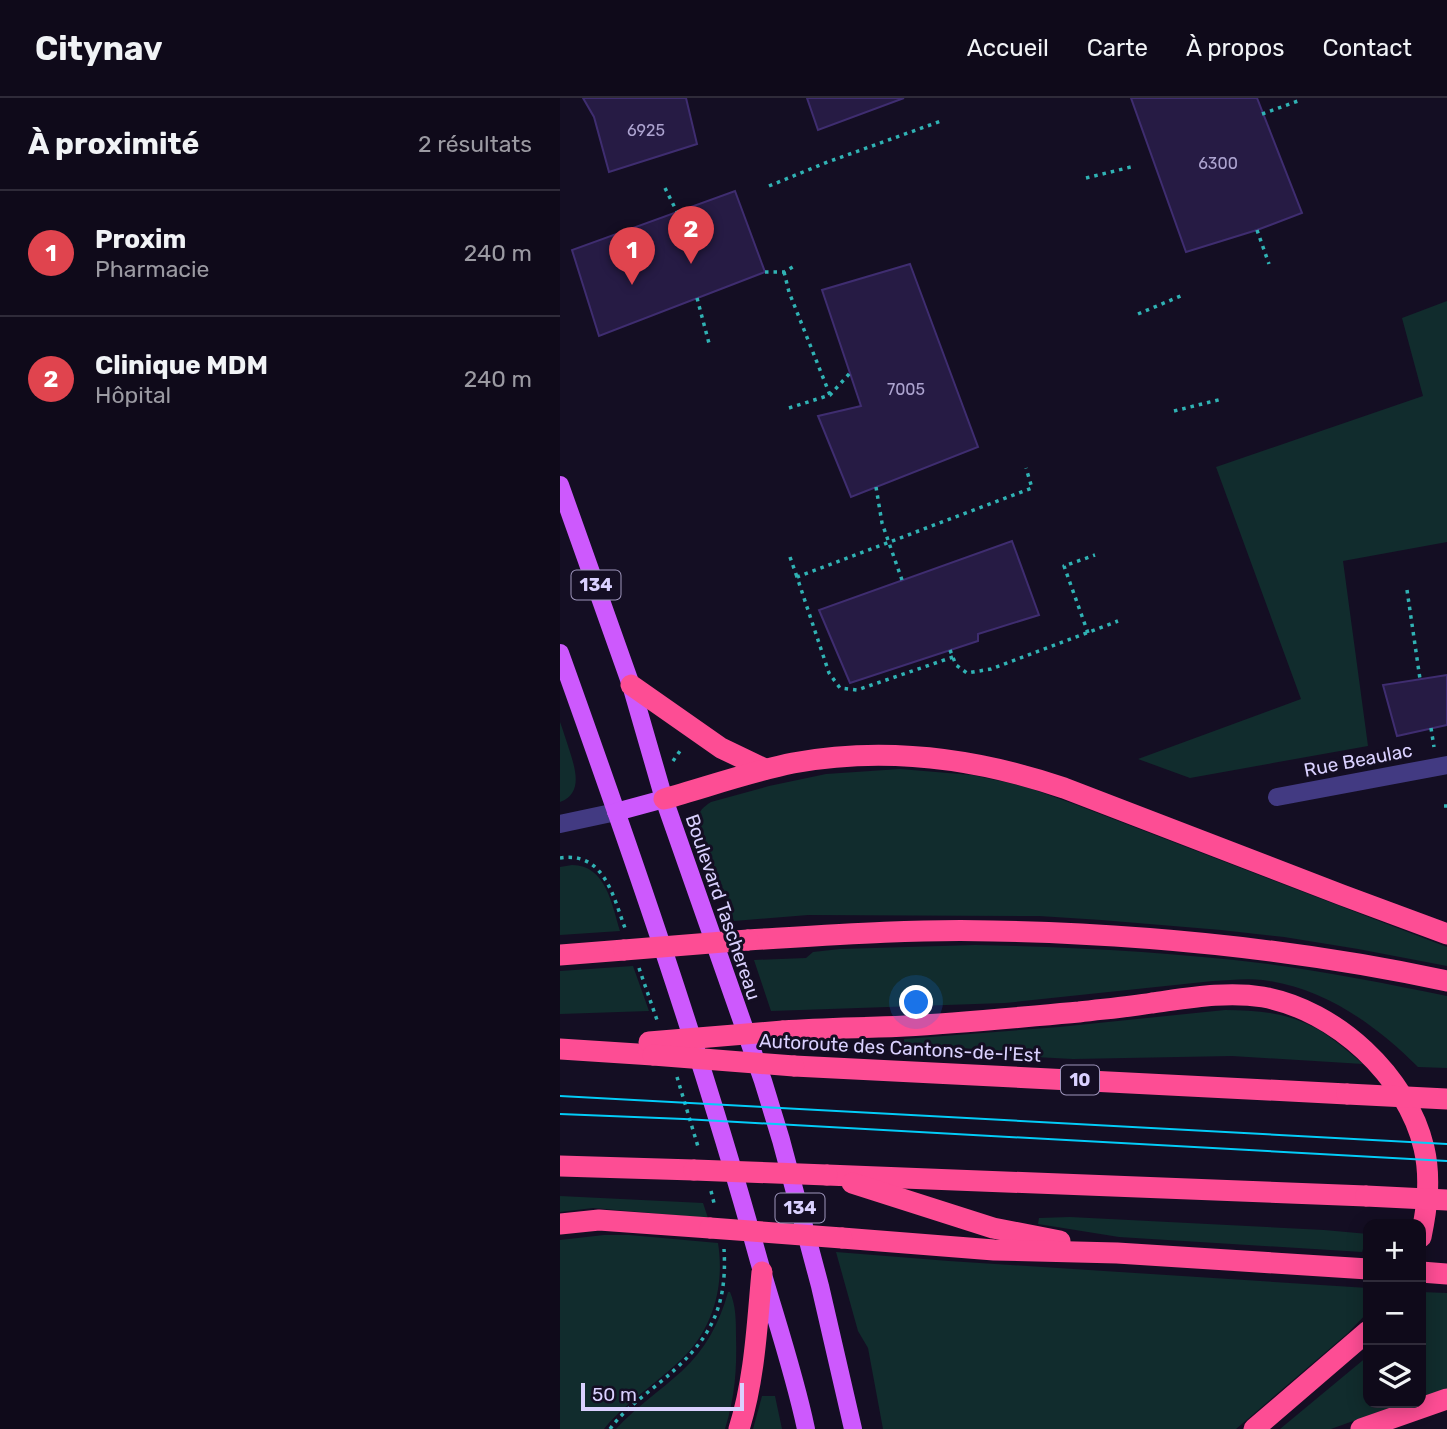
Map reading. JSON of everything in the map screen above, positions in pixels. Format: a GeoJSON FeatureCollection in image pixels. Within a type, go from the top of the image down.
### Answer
{"type":"FeatureCollection","features":[{"type":"Feature","properties":{"kind":"highway"},"geometry":{"type":"LineString","coordinates":[[631,685],[721,748],[765,769]]}},
{"type":"Feature","properties":{"kind":"highway"},"geometry":{"type":"LineString","coordinates":[[664,799],[765,769],[833,757],[904,755],[953,760],[1009,771],[1064,788],[1447,934]]}},
{"type":"Feature","properties":{"kind":"highway"},"geometry":{"type":"LineString","coordinates":[[560,956],[748,940],[992,930],[1096,934],[1268,950],[1368,965],[1447,981]]}},
{"type":"Feature","properties":{"kind":"highway"},"geometry":{"type":"LineString","coordinates":[[651,1048],[783,1031],[978,1020],[1115,1008],[1214,995],[1256,996],[1297,1006],[1323,1019],[1364,1050],[1390,1079],[1418,1126],[1425,1150],[1428,1186],[1423,1219]]}},
{"type":"Feature","properties":{"kind":"highway","name":"Autoroute des Cantons-de-l'Est"},"geometry":{"type":"LineString","coordinates":[[560,1048],[651,1048],[794,1066],[1447,1099]]}},
{"type":"Feature","properties":{"kind":"highway"},"geometry":{"type":"LineString","coordinates":[[560,1166],[1447,1200]]}},
{"type":"Feature","properties":{"kind":"highway"},"geometry":{"type":"LineString","coordinates":[[827,1175],[993,1228],[1117,1253]]}},
{"type":"Feature","properties":{"kind":"highway"},"geometry":{"type":"LineString","coordinates":[[560,1224],[599,1220],[994,1250],[1117,1253],[1363,1269]]}},
{"type":"Feature","properties":{"kind":"highway"},"geometry":{"type":"LineString","coordinates":[[739,1429],[746,1408],[752,1372],[762,1272]]}},
{"type":"Feature","properties":{"kind":"highway"},"geometry":{"type":"LineString","coordinates":[[1426,1272],[1445,1273]]}},
{"type":"Feature","properties":{"kind":"highway"},"geometry":{"type":"LineString","coordinates":[[1254,1429],[1363,1335]]}},
{"type":"Feature","properties":{"kind":"highway"},"geometry":{"type":"LineString","coordinates":[[1361,1429],[1447,1399]]}},
{"type":"Feature","properties":{"kind":"main road","name":"Boulevard Taschereau"},"geometry":{"type":"LineString","coordinates":[[560,485],[631,685],[664,799],[763,1081],[820,1286],[853,1429]]}},
{"type":"Feature","properties":{"kind":"main road","name":"134"},"geometry":{"type":"LineString","coordinates":[[560,653],[644,891],[706,1082],[792,1366],[806,1429]]}},
{"type":"Feature","properties":{"kind":"main road"},"geometry":{"type":"LineString","coordinates":[[616,811],[664,799]]}},
{"type":"Feature","properties":{"kind":"street","name":"Rue Beaulac"},"geometry":{"type":"LineString","coordinates":[[1277,797],[1447,765]]}},
{"type":"Feature","properties":{"kind":"street"},"geometry":{"type":"LineString","coordinates":[[560,824],[616,811]]}},
{"type":"Feature","properties":{"kind":"path"},"geometry":{"type":"LineString","coordinates":[[1262,114],[1298,101]]}},
{"type":"Feature","properties":{"kind":"path"},"geometry":{"type":"LineString","coordinates":[[769,186],[941,121]]}},
{"type":"Feature","properties":{"kind":"path"},"geometry":{"type":"LineString","coordinates":[[1086,178],[1135,166]]}},
{"type":"Feature","properties":{"kind":"path"},"geometry":{"type":"LineString","coordinates":[[665,188],[677,212]]}},
{"type":"Feature","properties":{"kind":"path"},"geometry":{"type":"LineString","coordinates":[[1257,230],[1269,264]]}},
{"type":"Feature","properties":{"kind":"path"},"geometry":{"type":"LineString","coordinates":[[765,272],[784,272],[796,265]]}},
{"type":"Feature","properties":{"kind":"path"},"geometry":{"type":"LineString","coordinates":[[784,272],[789,292],[830,395]]}},
{"type":"Feature","properties":{"kind":"path"},"geometry":{"type":"LineString","coordinates":[[1138,314],[1183,295]]}},
{"type":"Feature","properties":{"kind":"path"},"geometry":{"type":"LineString","coordinates":[[697,298],[710,347]]}},
{"type":"Feature","properties":{"kind":"path"},"geometry":{"type":"LineString","coordinates":[[789,408],[830,395],[850,373]]}},
{"type":"Feature","properties":{"kind":"path"},"geometry":{"type":"LineString","coordinates":[[1174,411],[1222,399]]}},
{"type":"Feature","properties":{"kind":"path"},"geometry":{"type":"LineString","coordinates":[[797,577],[1032,488],[1026,468]]}},
{"type":"Feature","properties":{"kind":"path"},"geometry":{"type":"LineString","coordinates":[[876,487],[882,523],[902,580]]}},
{"type":"Feature","properties":{"kind":"path"},"geometry":{"type":"LineString","coordinates":[[1088,633],[1064,566],[1095,555]]}},
{"type":"Feature","properties":{"kind":"path"},"geometry":{"type":"LineString","coordinates":[[790,557],[829,673],[840,688],[857,690],[953,657]]}},
{"type":"Feature","properties":{"kind":"path"},"geometry":{"type":"LineString","coordinates":[[1408,590],[1420,679]]}},
{"type":"Feature","properties":{"kind":"path"},"geometry":{"type":"LineString","coordinates":[[950,650],[956,665],[967,673],[991,669],[1118,621]]}},
{"type":"Feature","properties":{"kind":"path"},"geometry":{"type":"LineString","coordinates":[[673,762],[685,743]]}},
{"type":"Feature","properties":{"kind":"path"},"geometry":{"type":"LineString","coordinates":[[560,858],[583,860],[593,864],[610,887]]}},
{"type":"Feature","properties":{"kind":"path"},"geometry":{"type":"LineString","coordinates":[[610,1429],[631,1406],[691,1355],[709,1330],[722,1295],[724,1247]]}},
{"type":"Feature","properties":{"kind":"green space"},"geometry":{"type":"Polygon","coordinates":[[[1447,301],[1447,542],[1343,561],[1368,746],[1190,778],[1138,759],[1301,699],[1216,467],[1423,396],[1402,318],[1447,301]]]}},
{"type":"Feature","properties":{"kind":"green space"},"geometry":{"type":"Polygon","coordinates":[[[560,722],[576,779],[572,793],[560,802],[560,722]]]}},
{"type":"Feature","properties":{"kind":"green space"},"geometry":{"type":"Polygon","coordinates":[[[900,769],[972,775],[1032,789],[1074,804],[1447,947],[1447,966],[1284,937],[1039,916],[808,915],[734,921],[699,824],[700,813],[705,806],[769,786],[826,774],[900,769]]]}},
{"type":"Feature","properties":{"kind":"green space"},"geometry":{"type":"Polygon","coordinates":[[[572,865],[593,872],[600,879],[606,888],[620,931],[560,935],[560,867],[572,865]]]}},
{"type":"Feature","properties":{"kind":"green space"},"geometry":{"type":"Polygon","coordinates":[[[975,945],[1195,956],[1313,971],[1447,996],[1447,1068],[1418,1067],[1384,1036],[1347,1010],[1307,991],[1263,980],[1213,981],[1005,1003],[771,1011],[754,960],[806,958],[813,952],[840,949],[975,945]]]}},
{"type":"Feature","properties":{"kind":"green space"},"geometry":{"type":"Polygon","coordinates":[[[633,966],[649,1011],[560,1014],[560,971],[633,966]]]}},
{"type":"Feature","properties":{"kind":"green space"},"geometry":{"type":"Polygon","coordinates":[[[1225,1010],[1266,1012],[1305,1023],[1328,1036],[1363,1064],[1232,1056],[1073,1059],[905,1050],[904,1039],[1225,1010]]]}},
{"type":"Feature","properties":{"kind":"green space"},"geometry":{"type":"Polygon","coordinates":[[[560,1196],[703,1203],[708,1218],[593,1208],[560,1212],[560,1196]]]}},
{"type":"Feature","properties":{"kind":"green space"},"geometry":{"type":"Polygon","coordinates":[[[1070,1217],[1363,1234],[1363,1249],[1362,1252],[1119,1237],[1038,1224],[1039,1218],[1070,1217]]]}},
{"type":"Feature","properties":{"kind":"green space"},"geometry":{"type":"Polygon","coordinates":[[[604,1235],[718,1243],[720,1271],[716,1299],[707,1325],[691,1349],[604,1429],[560,1429],[560,1240],[604,1235]]]}},
{"type":"Feature","properties":{"kind":"green space"},"geometry":{"type":"Polygon","coordinates":[[[836,1252],[1363,1288],[1363,1317],[1236,1429],[883,1429],[868,1348],[858,1331],[836,1252]]]}},
{"type":"Feature","properties":{"kind":"green space"},"geometry":{"type":"Polygon","coordinates":[[[728,1292],[732,1297],[735,1314],[736,1360],[733,1394],[725,1429],[616,1429],[698,1354],[716,1325],[728,1292]]]}},
{"type":"Feature","properties":{"kind":"green space"},"geometry":{"type":"Polygon","coordinates":[[[1426,1292],[1447,1293],[1447,1389],[1426,1395],[1426,1292]]]}},
{"type":"Feature","properties":{"kind":"green space"},"geometry":{"type":"Polygon","coordinates":[[[1363,1360],[1363,1408],[1389,1408],[1331,1429],[1280,1429],[1363,1360]]]}},
{"type":"Feature","properties":{"kind":"green space"},"geometry":{"type":"Polygon","coordinates":[[[762,1396],[775,1396],[782,1429],[753,1429],[762,1396]]]}},
{"type":"Feature","properties":{"kind":"building"},"geometry":{"type":"Polygon","coordinates":[[[583,98],[686,98],[697,144],[609,172],[594,117],[583,98]]]}},
{"type":"Feature","properties":{"kind":"building"},"geometry":{"type":"Polygon","coordinates":[[[807,98],[904,98],[818,130],[807,98]]]}},
{"type":"Feature","properties":{"kind":"building"},"geometry":{"type":"Polygon","coordinates":[[[1131,98],[1257,98],[1302,213],[1186,252],[1131,98]]]}},
{"type":"Feature","properties":{"kind":"building"},"geometry":{"type":"Polygon","coordinates":[[[735,191],[765,272],[599,336],[572,250],[735,191]]]}},
{"type":"Feature","properties":{"kind":"building"},"geometry":{"type":"Polygon","coordinates":[[[910,264],[978,447],[851,497],[818,416],[861,406],[822,290],[910,264]]]}},
{"type":"Feature","properties":{"kind":"building"},"geometry":{"type":"Polygon","coordinates":[[[1012,541],[1039,615],[978,634],[978,641],[850,683],[819,610],[1012,541]]]}},
{"type":"Feature","properties":{"kind":"building"},"geometry":{"type":"Polygon","coordinates":[[[1447,675],[1447,725],[1397,736],[1383,685],[1447,675]]]}},
{"type":"Feature","properties":{"kind":"tram line"},"geometry":{"type":"LineString","coordinates":[[560,1096],[1447,1144]]}},
{"type":"Feature","properties":{"kind":"tram line"},"geometry":{"type":"LineString","coordinates":[[560,1114],[1447,1161]]}},
{"type":"Feature","properties":{"kind":"place","name":"Clinique MDM"},"geometry":{"type":"Point","coordinates":[691,264]}},
{"type":"Feature","properties":{"kind":"place","name":"Proxim"},"geometry":{"type":"Point","coordinates":[632,285]}}]}
